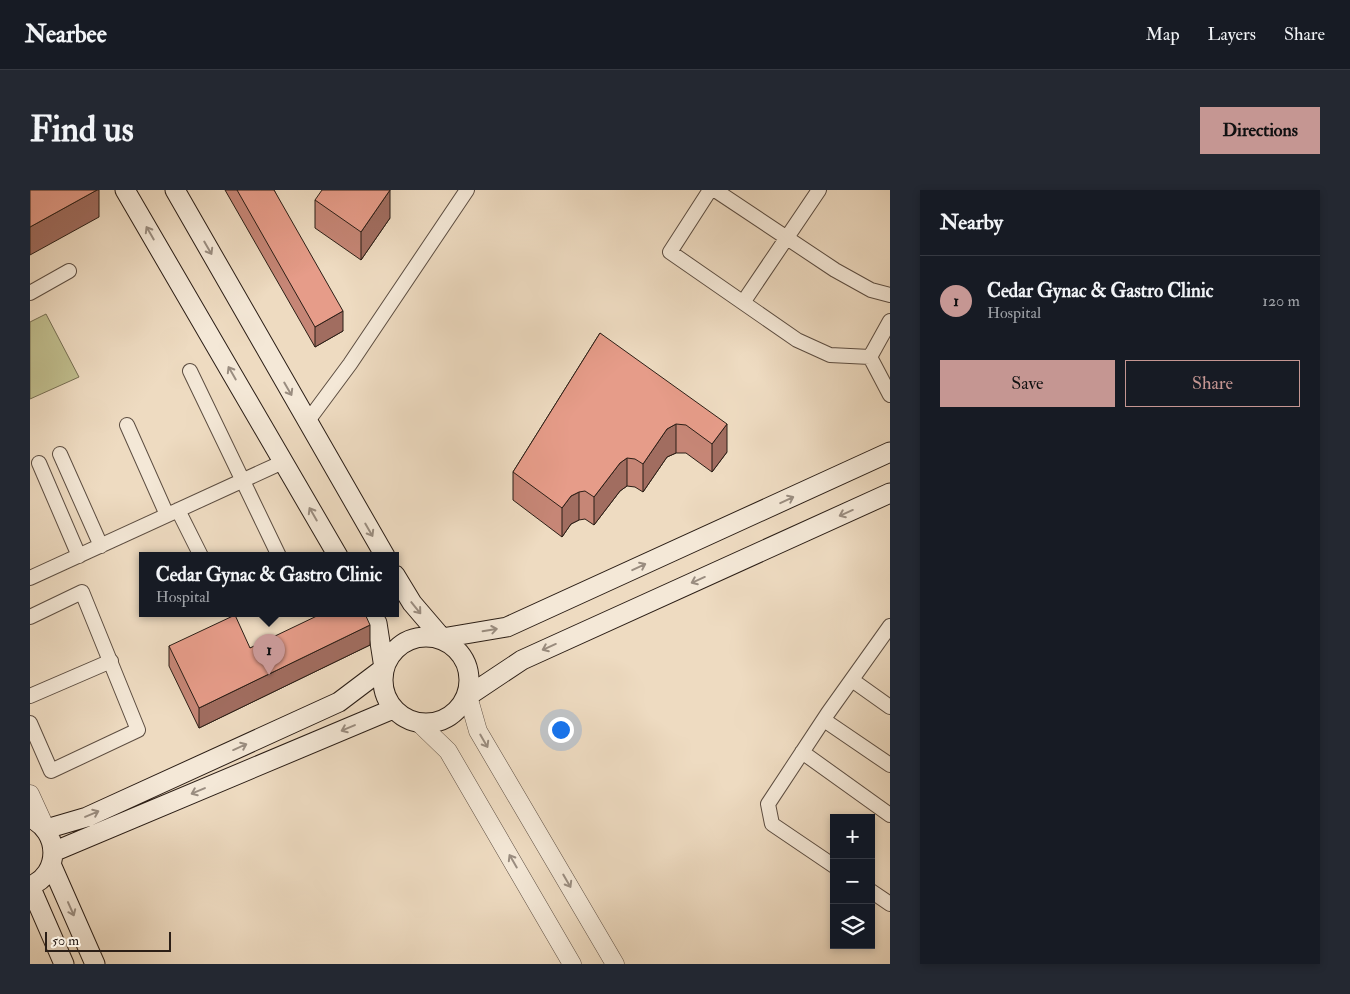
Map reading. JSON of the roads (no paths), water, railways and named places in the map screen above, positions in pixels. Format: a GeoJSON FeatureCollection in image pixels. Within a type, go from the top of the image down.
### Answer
{"type":"FeatureCollection","features":[{"type":"Feature","properties":{"kind":"main road"},"geometry":{"type":"LineString","coordinates":[[126,190],[336,552]]}},
{"type":"Feature","properties":{"kind":"main road"},"geometry":{"type":"LineString","coordinates":[[175,190],[383,552]]}},
{"type":"Feature","properties":{"kind":"main road"},"geometry":{"type":"LineString","coordinates":[[46,829],[87,817],[339,702],[384,668],[390,654],[401,644],[414,638],[442,638],[507,627],[890,452]]}},
{"type":"Feature","properties":{"kind":"main road"},"geometry":{"type":"LineString","coordinates":[[373,617],[377,623],[384,668],[384,690],[393,709],[405,718],[419,723],[434,723],[448,718],[459,709],[468,696],[522,660],[890,493]]}},
{"type":"Feature","properties":{"kind":"main road"},"geometry":{"type":"LineString","coordinates":[[399,581],[412,603],[442,638],[463,656],[468,669],[468,696]]}},
{"type":"Feature","properties":{"kind":"main road"},"geometry":{"type":"LineString","coordinates":[[64,964],[30,886],[43,878],[52,858],[393,709]]}},
{"type":"Feature","properties":{"kind":"main road"},"geometry":{"type":"LineString","coordinates":[[30,818],[46,829],[51,840],[52,858],[95,964]]}},
{"type":"Feature","properties":{"kind":"street"},"geometry":{"type":"LineString","coordinates":[[307,422],[350,364],[466,190]]}},
{"type":"Feature","properties":{"kind":"street"},"geometry":{"type":"LineString","coordinates":[[710,190],[670,252],[797,340],[830,354],[870,357]]}},
{"type":"Feature","properties":{"kind":"street"},"geometry":{"type":"LineString","coordinates":[[714,190],[834,270],[871,290],[890,294]]}},
{"type":"Feature","properties":{"kind":"street"},"geometry":{"type":"LineString","coordinates":[[744,302],[819,190]]}},
{"type":"Feature","properties":{"kind":"street"},"geometry":{"type":"LineString","coordinates":[[30,293],[69,271]]}},
{"type":"Feature","properties":{"kind":"street"},"geometry":{"type":"LineString","coordinates":[[870,357],[890,321]]}},
{"type":"Feature","properties":{"kind":"street"},"geometry":{"type":"LineString","coordinates":[[870,357],[890,395]]}},
{"type":"Feature","properties":{"kind":"street"},"geometry":{"type":"LineString","coordinates":[[190,371],[277,552]]}},
{"type":"Feature","properties":{"kind":"street"},"geometry":{"type":"LineString","coordinates":[[127,425],[172,513],[198,552]]}},
{"type":"Feature","properties":{"kind":"street"},"geometry":{"type":"LineString","coordinates":[[60,454],[101,546]]}},
{"type":"Feature","properties":{"kind":"street"},"geometry":{"type":"LineString","coordinates":[[30,578],[283,462]]}},
{"type":"Feature","properties":{"kind":"street"},"geometry":{"type":"LineString","coordinates":[[39,463],[78,556]]}},
{"type":"Feature","properties":{"kind":"street"},"geometry":{"type":"LineString","coordinates":[[30,617],[82,592],[138,730],[51,771],[30,723]]}},
{"type":"Feature","properties":{"kind":"street"},"geometry":{"type":"LineString","coordinates":[[830,863],[772,824],[768,804],[890,626]]}},
{"type":"Feature","properties":{"kind":"street"},"geometry":{"type":"LineString","coordinates":[[30,696],[110,661]]}},
{"type":"Feature","properties":{"kind":"street"},"geometry":{"type":"LineString","coordinates":[[852,680],[890,707]]}},
{"type":"Feature","properties":{"kind":"street"},"geometry":{"type":"LineString","coordinates":[[468,696],[478,731],[615,964]]}},
{"type":"Feature","properties":{"kind":"street"},"geometry":{"type":"LineString","coordinates":[[824,720],[890,766]]}},
{"type":"Feature","properties":{"kind":"street"},"geometry":{"type":"LineString","coordinates":[[419,723],[448,750],[572,964]]}},
{"type":"Feature","properties":{"kind":"street"},"geometry":{"type":"LineString","coordinates":[[802,752],[890,815]]}},
{"type":"Feature","properties":{"kind":"street"},"geometry":{"type":"LineString","coordinates":[[30,794],[46,829]]}},
{"type":"Feature","properties":{"kind":"street"},"geometry":{"type":"LineString","coordinates":[[875,894],[890,904]]}},
{"type":"Feature","properties":{"kind":"place","name":"Cedar Gynac & Gastro Clinic"},"geometry":{"type":"Point","coordinates":[269,675]}}]}
